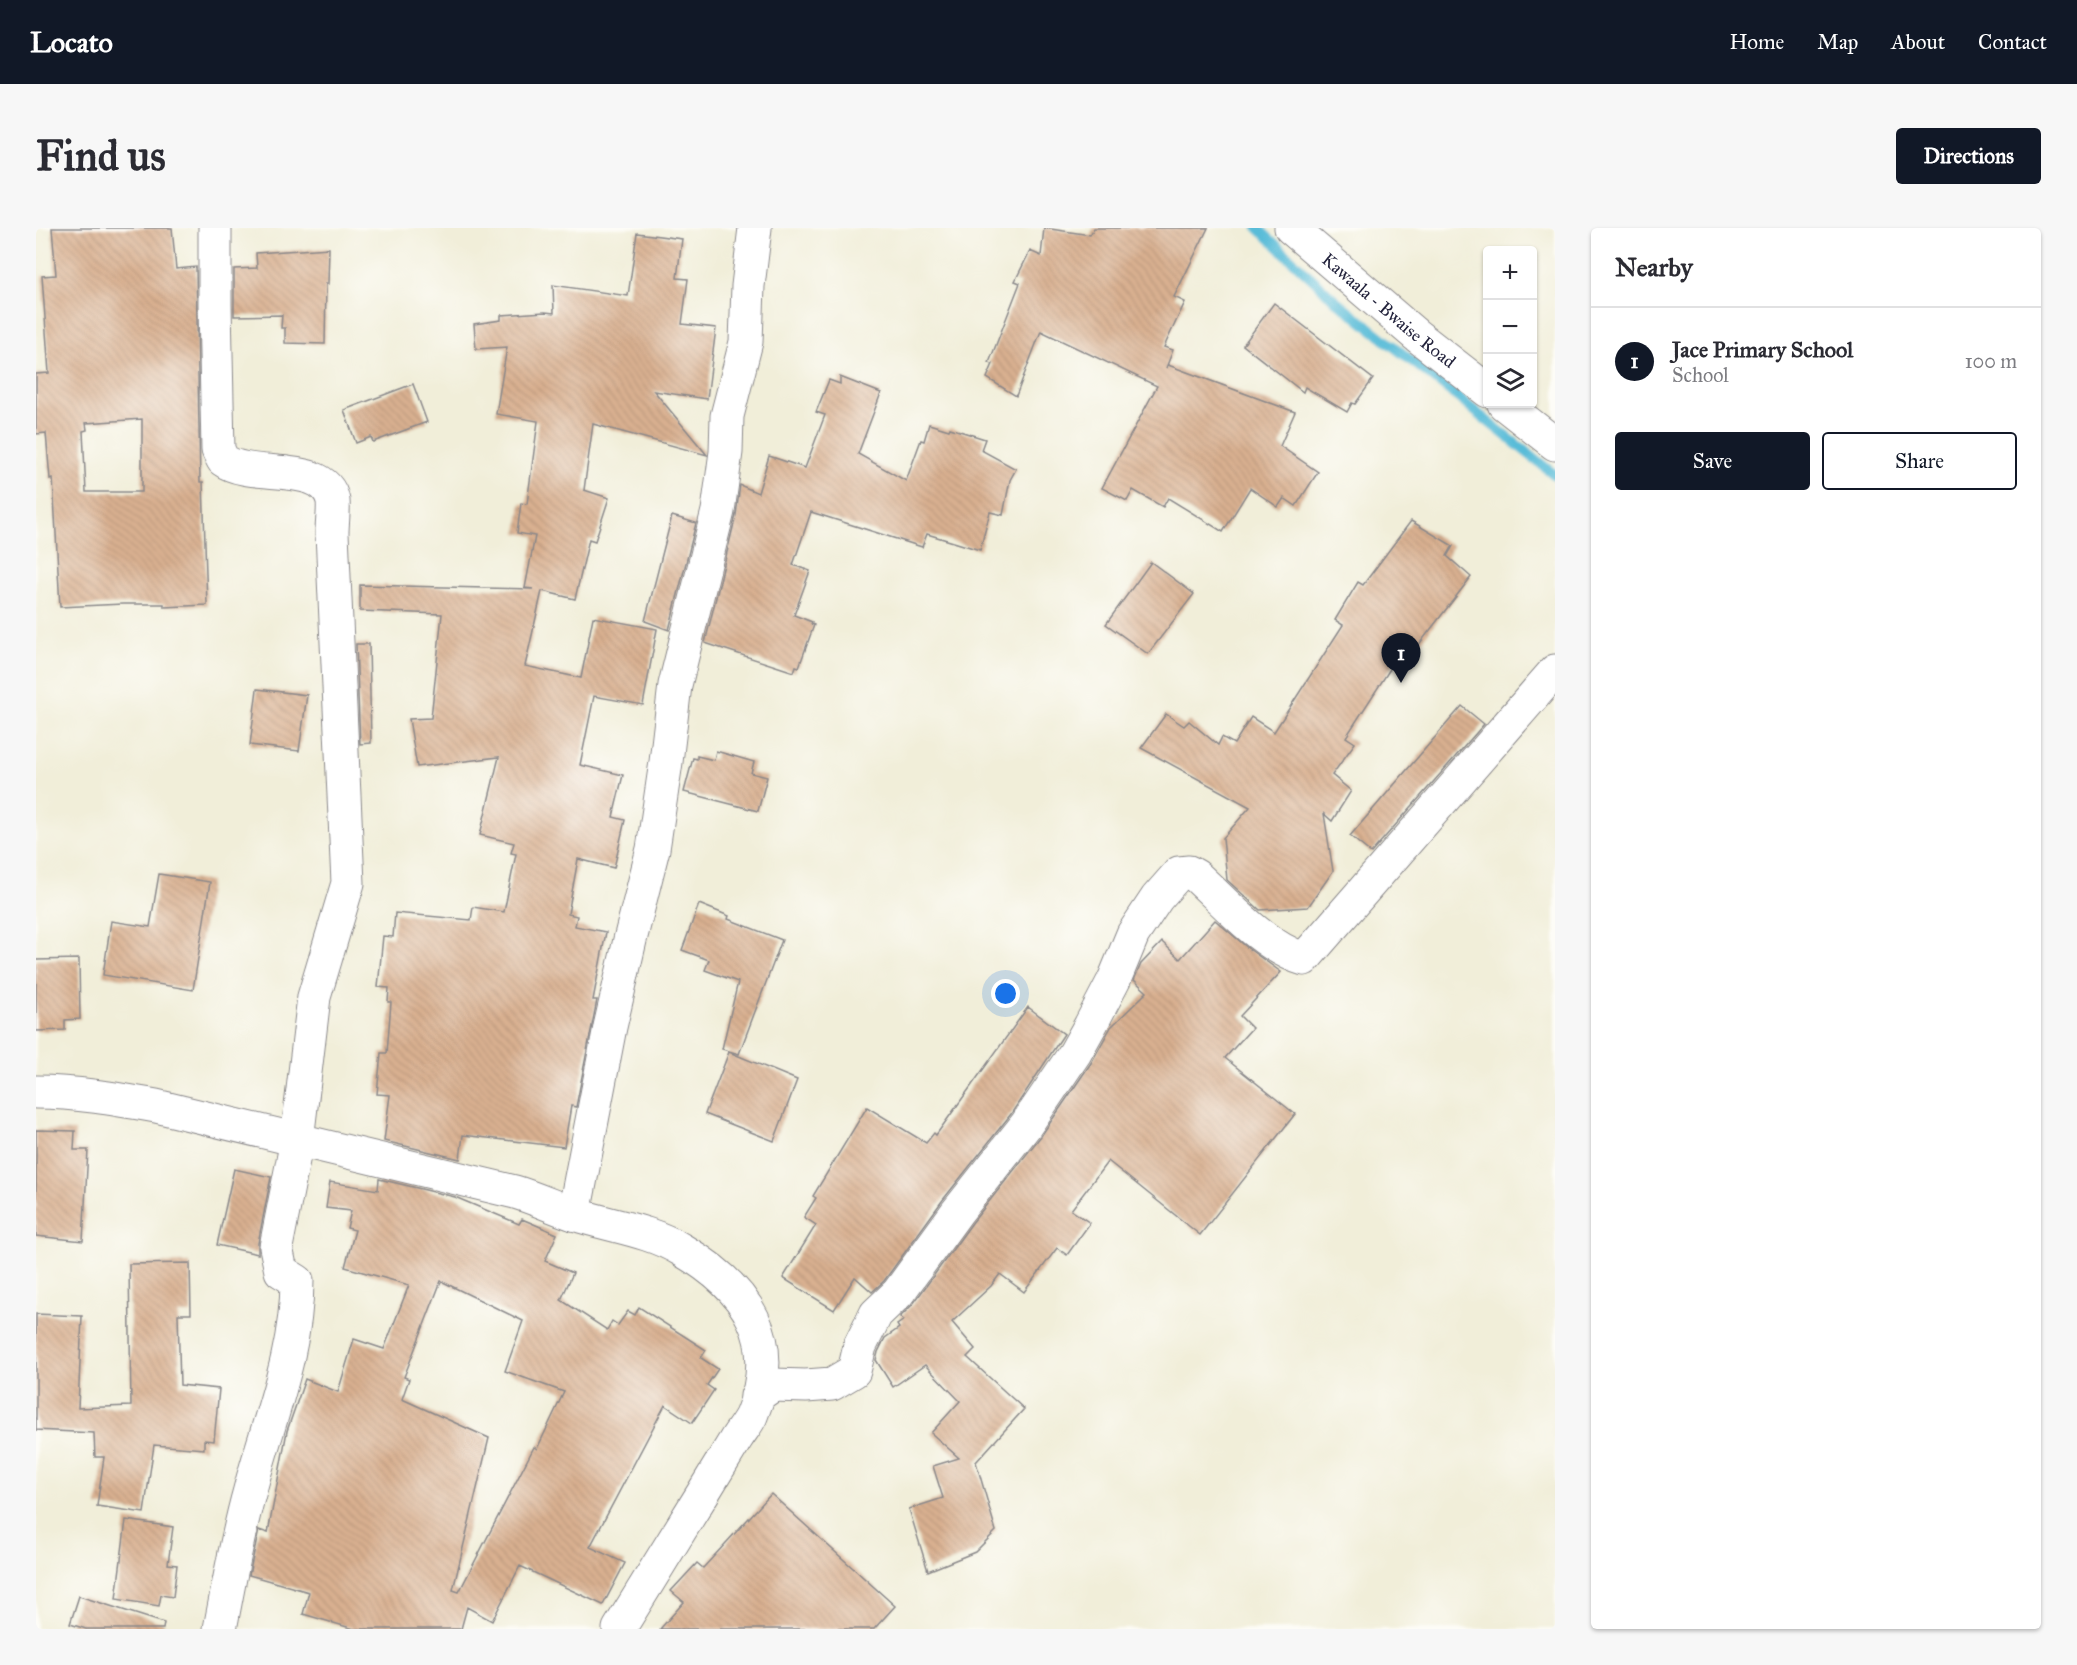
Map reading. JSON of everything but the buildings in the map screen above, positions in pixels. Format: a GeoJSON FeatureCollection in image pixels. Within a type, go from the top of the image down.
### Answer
{"type":"FeatureCollection","features":[{"type":"Feature","properties":{"kind":"street"},"geometry":{"type":"LineString","coordinates":[[215,228],[218,450],[223,460],[240,469],[310,475],[324,483],[333,500],[332,533],[348,883],[314,997],[297,1140],[276,1247],[281,1271],[297,1281],[293,1335],[283,1380],[249,1491],[220,1629]]}},
{"type":"Feature","properties":{"kind":"street"},"geometry":{"type":"LineString","coordinates":[[574,1214],[610,1027],[653,849],[675,685],[718,511],[726,452],[727,416],[746,342],[748,286],[755,228]]}},
{"type":"Feature","properties":{"kind":"street","name":"Kawaala - Bwaise Road"},"geometry":{"type":"LineString","coordinates":[[1291,228],[1416,335],[1483,387]]}},
{"type":"Feature","properties":{"kind":"street"},"geometry":{"type":"LineString","coordinates":[[1509,408],[1555,444]]}},
{"type":"Feature","properties":{"kind":"street"},"geometry":{"type":"LineString","coordinates":[[757,1396],[773,1385],[832,1384],[854,1371],[860,1346],[876,1314],[898,1293],[957,1212],[1026,1125],[1075,1053],[1114,980],[1133,934],[1157,898],[1179,873],[1189,872],[1196,876],[1262,935],[1290,955],[1304,959],[1555,672]]}},
{"type":"Feature","properties":{"kind":"street"},"geometry":{"type":"LineString","coordinates":[[36,1092],[104,1097],[146,1104],[536,1198],[574,1214],[650,1234],[681,1249],[705,1265],[734,1290],[749,1309],[758,1328],[763,1351],[762,1376],[750,1417],[619,1629]]}},
{"type":"Feature","properties":{"kind":"waterway"},"geometry":{"type":"LineString","coordinates":[[1258,228],[1334,299],[1555,475]]}},
{"type":"Feature","properties":{"kind":"place","name":"Jace Primary School"},"geometry":{"type":"Point","coordinates":[1401,683]}}]}
